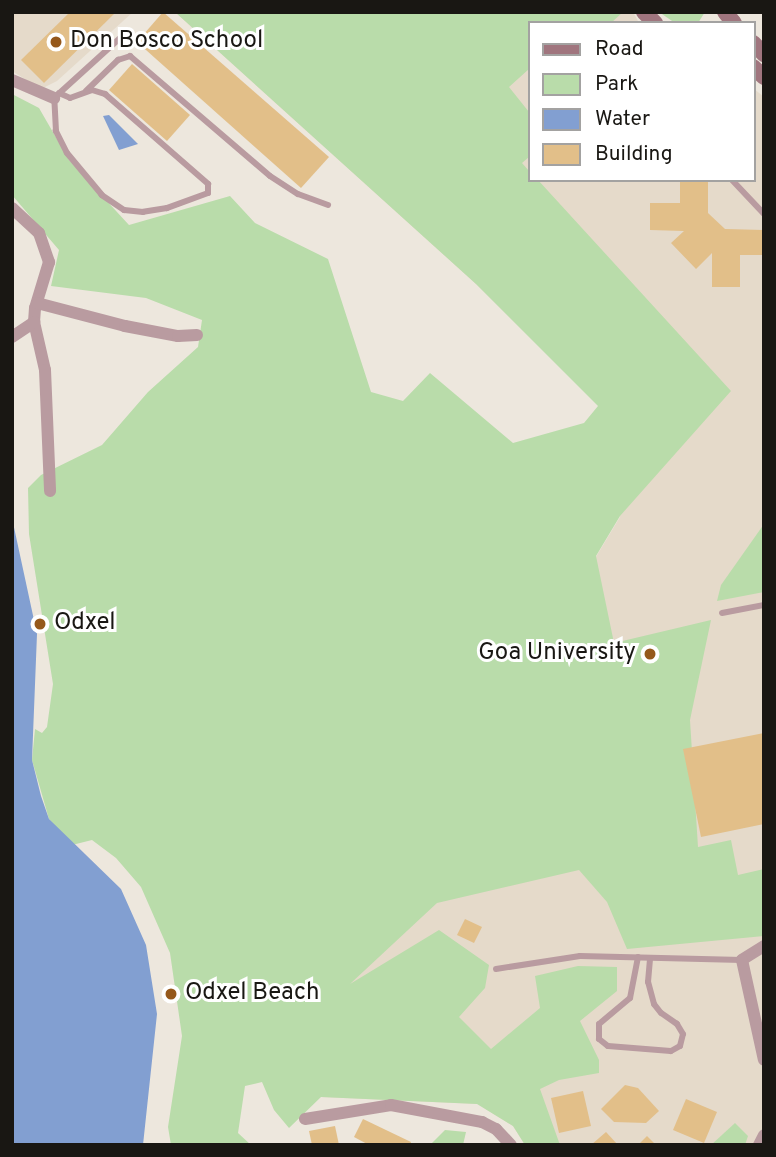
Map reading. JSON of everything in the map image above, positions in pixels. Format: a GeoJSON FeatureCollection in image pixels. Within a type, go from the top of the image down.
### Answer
{"type":"FeatureCollection","features":[{"type":"Feature","properties":{"kind":"street"},"geometry":{"type":"LineString","coordinates":[[12,80],[57,96]]}},
{"type":"Feature","properties":{"kind":"street"},"geometry":{"type":"LineString","coordinates":[[12,208],[29,221],[46,246],[49,262],[34,322],[45,370],[50,491]]}},
{"type":"Feature","properties":{"kind":"street"},"geometry":{"type":"LineString","coordinates":[[37,303],[125,326],[178,336],[197,335]]}},
{"type":"Feature","properties":{"kind":"street"},"geometry":{"type":"LineString","coordinates":[[12,337],[34,322]]}},
{"type":"Feature","properties":{"kind":"street"},"geometry":{"type":"LineString","coordinates":[[764,946],[742,960],[764,1060]]}},
{"type":"Feature","properties":{"kind":"street"},"geometry":{"type":"LineString","coordinates":[[305,1119],[391,1105],[482,1122],[496,1129],[511,1145]]}},
{"type":"Feature","properties":{"kind":"street"},"geometry":{"type":"LineString","coordinates":[[759,1145],[764,1135]]}},
{"type":"Feature","properties":{"kind":"lane"},"geometry":{"type":"LineString","coordinates":[[57,96],[71,98],[92,90],[105,94],[208,184],[208,193],[167,208],[143,212],[124,210],[102,195],[67,153],[56,131],[57,96],[128,31]]}},
{"type":"Feature","properties":{"kind":"lane"},"geometry":{"type":"LineString","coordinates":[[82,94],[118,60],[130,56],[270,176],[298,194],[328,205]]}},
{"type":"Feature","properties":{"kind":"lane"},"geometry":{"type":"LineString","coordinates":[[734,182],[764,214]]}},
{"type":"Feature","properties":{"kind":"lane"},"geometry":{"type":"LineString","coordinates":[[722,613],[764,605]]}},
{"type":"Feature","properties":{"kind":"lane"},"geometry":{"type":"LineString","coordinates":[[496,969],[580,956],[742,960]]}},
{"type":"Feature","properties":{"kind":"lane"},"geometry":{"type":"LineString","coordinates":[[638,957],[630,998],[618,1011],[599,1024],[599,1039],[608,1046],[671,1051],[680,1046],[683,1034],[677,1024],[654,1003],[648,982],[650,958]]}},
{"type":"Feature","properties":{"kind":"shaded area","name":"Don Bosco School"},"geometry":{"type":"Polygon","coordinates":[[[12,12],[133,12],[57,81],[41,89],[12,71],[12,12]]]}},
{"type":"Feature","properties":{"kind":"shaded area","name":"Goa University"},"geometry":{"type":"Polygon","coordinates":[[[175,12],[633,12],[638,21],[528,21],[528,182],[755,182],[755,90],[764,97],[764,1145],[525,1145],[513,1126],[478,1104],[321,1097],[347,988],[478,752],[620,517],[598,405],[476,284],[175,12]]]}},
{"type":"Feature","properties":{"kind":"green space"},"geometry":{"type":"Polygon","coordinates":[[[175,12],[623,12],[613,21],[528,21],[528,70],[509,87],[528,111],[528,158],[522,163],[528,170],[528,182],[540,182],[731,391],[620,516],[596,556],[614,643],[711,620],[690,720],[698,847],[731,840],[738,875],[764,869],[764,936],[627,949],[607,902],[579,870],[437,903],[350,984],[439,930],[489,965],[485,988],[459,1017],[491,1049],[540,1008],[535,976],[578,966],[617,967],[617,991],[580,1021],[599,1060],[599,1073],[559,1080],[540,1089],[560,1145],[525,1145],[513,1126],[477,1104],[321,1097],[289,1128],[274,1110],[262,1082],[245,1086],[238,1133],[251,1145],[171,1145],[168,1127],[182,1036],[170,953],[141,887],[116,858],[92,840],[72,845],[49,819],[32,760],[35,729],[42,733],[47,727],[53,684],[29,534],[28,488],[41,475],[102,445],[148,392],[198,347],[202,320],[146,298],[51,286],[59,250],[12,195],[12,94],[39,108],[69,160],[129,225],[230,196],[255,223],[328,259],[371,392],[403,401],[430,373],[513,443],[584,423],[598,406],[476,284],[175,12]]]}},
{"type":"Feature","properties":{"kind":"green space"},"geometry":{"type":"Polygon","coordinates":[[[659,12],[705,12],[699,21],[672,21],[659,12]]]}},
{"type":"Feature","properties":{"kind":"green space"},"geometry":{"type":"Polygon","coordinates":[[[764,524],[764,592],[717,601],[721,585],[764,524]]]}},
{"type":"Feature","properties":{"kind":"green space"},"geometry":{"type":"Polygon","coordinates":[[[735,1123],[748,1136],[745,1145],[711,1145],[735,1123]]]}},
{"type":"Feature","properties":{"kind":"green space"},"geometry":{"type":"Polygon","coordinates":[[[445,1130],[466,1132],[463,1145],[430,1145],[445,1130]]]}},
{"type":"Feature","properties":{"kind":"water"},"geometry":{"type":"Polygon","coordinates":[[[109,115],[138,144],[119,150],[103,116],[109,115]]]}},
{"type":"Feature","properties":{"kind":"water"},"geometry":{"type":"Polygon","coordinates":[[[12,518],[37,634],[32,760],[41,796],[49,819],[121,889],[146,945],[157,1014],[143,1145],[12,1145],[12,518]]]}},
{"type":"Feature","properties":{"kind":"building"},"geometry":{"type":"Polygon","coordinates":[[[70,12],[116,12],[44,83],[21,60],[70,12]]]}},
{"type":"Feature","properties":{"kind":"building"},"geometry":{"type":"Polygon","coordinates":[[[163,12],[329,157],[301,188],[137,42],[163,12]]]}},
{"type":"Feature","properties":{"kind":"building"},"geometry":{"type":"Polygon","coordinates":[[[132,64],[190,115],[167,141],[109,90],[132,64]]]}},
{"type":"Feature","properties":{"kind":"building"},"geometry":{"type":"Polygon","coordinates":[[[680,182],[708,182],[708,213],[725,229],[764,230],[764,255],[740,255],[740,287],[712,287],[712,253],[696,269],[671,243],[684,231],[650,230],[650,203],[680,203],[680,182]]]}},
{"type":"Feature","properties":{"kind":"building"},"geometry":{"type":"Polygon","coordinates":[[[764,733],[764,824],[701,837],[683,749],[764,733]]]}},
{"type":"Feature","properties":{"kind":"building"},"geometry":{"type":"Polygon","coordinates":[[[465,919],[482,927],[474,943],[457,935],[465,919]]]}},
{"type":"Feature","properties":{"kind":"building"},"geometry":{"type":"Polygon","coordinates":[[[625,1085],[638,1088],[659,1111],[646,1123],[614,1122],[601,1109],[625,1085]]]}},
{"type":"Feature","properties":{"kind":"building"},"geometry":{"type":"Polygon","coordinates":[[[583,1091],[591,1126],[559,1133],[551,1098],[583,1091]]]}},
{"type":"Feature","properties":{"kind":"building"},"geometry":{"type":"Polygon","coordinates":[[[686,1099],[717,1112],[704,1143],[673,1130],[686,1099]]]}},
{"type":"Feature","properties":{"kind":"building"},"geometry":{"type":"Polygon","coordinates":[[[363,1119],[411,1142],[410,1145],[369,1145],[354,1137],[363,1119]]]}},
{"type":"Feature","properties":{"kind":"building"},"geometry":{"type":"Polygon","coordinates":[[[335,1126],[339,1145],[312,1145],[309,1131],[335,1126]]]}},
{"type":"Feature","properties":{"kind":"building"},"geometry":{"type":"Polygon","coordinates":[[[606,1132],[618,1145],[591,1145],[606,1132]]]}},
{"type":"Feature","properties":{"kind":"building"},"geometry":{"type":"Polygon","coordinates":[[[647,1136],[656,1145],[638,1145],[647,1136]]]}},
{"type":"Feature","properties":{"kind":"place","name":"Don Bosco School"},"geometry":{"type":"Point","coordinates":[56,42]}},
{"type":"Feature","properties":{"kind":"place","name":"Odxel"},"geometry":{"type":"Point","coordinates":[40,624]}},
{"type":"Feature","properties":{"kind":"place","name":"Goa University"},"geometry":{"type":"Point","coordinates":[650,654]}},
{"type":"Feature","properties":{"kind":"place","name":"Odxel Beach"},"geometry":{"type":"Point","coordinates":[171,994]}}]}
